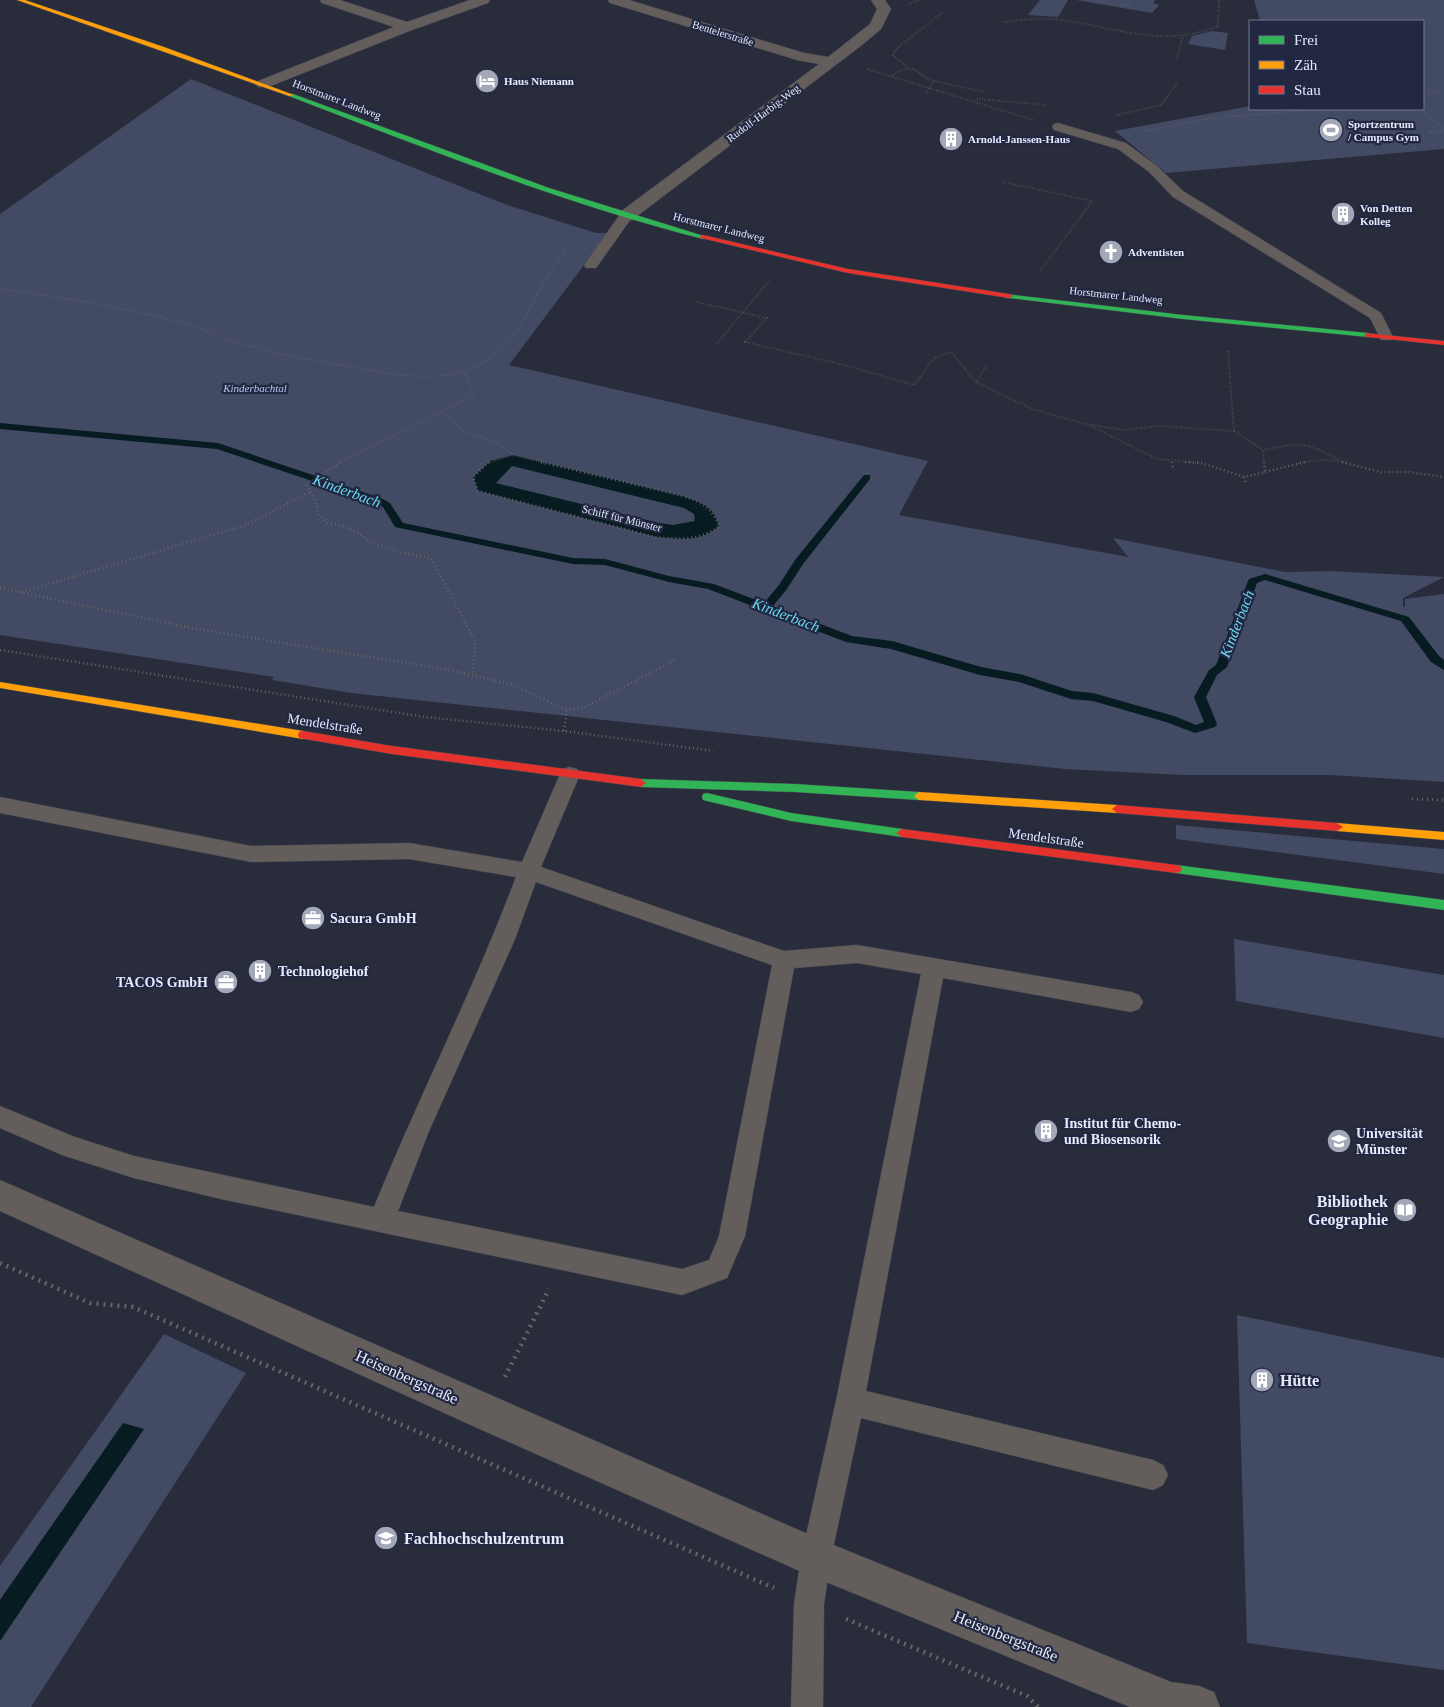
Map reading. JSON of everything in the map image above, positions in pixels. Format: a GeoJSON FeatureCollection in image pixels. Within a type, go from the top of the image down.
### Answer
{"type":"FeatureCollection","features":[{"type":"Feature","properties":{"kind":"street","name":"Horstmarer Landweg"},"geometry":{"type":"LineString","coordinates":[[20,0],[264,84],[493,172],[626,216],[819,264],[918,283],[1022,298],[1444,343]]}},
{"type":"Feature","properties":{"kind":"street"},"geometry":{"type":"LineString","coordinates":[[327,0],[408,27]]}},
{"type":"Feature","properties":{"kind":"street"},"geometry":{"type":"LineString","coordinates":[[264,84],[408,27],[483,0]]}},
{"type":"Feature","properties":{"kind":"street","name":"Bentelerstraße"},"geometry":{"type":"LineString","coordinates":[[615,0],[802,57],[831,62]]}},
{"type":"Feature","properties":{"kind":"street","name":"Rudolf-Harbig-Weg"},"geometry":{"type":"LineString","coordinates":[[626,216],[876,26],[884,8],[878,0]]}},
{"type":"Feature","properties":{"kind":"street","name":"Mendelstraße"},"geometry":{"type":"LineString","coordinates":[[0,685],[364,745],[647,784],[791,817],[1118,863],[1444,905]]}},
{"type":"Feature","properties":{"kind":"street","name":"Mendelstraße"},"geometry":{"type":"LineString","coordinates":[[647,784],[795,788],[1130,810],[1444,836]]}},
{"type":"Feature","properties":{"kind":"street","name":"Heisenbergstraße"},"geometry":{"type":"LineString","coordinates":[[0,1195],[486,1413],[816,1558],[1171,1703],[1199,1707]]}},
{"type":"Feature","properties":{"kind":"lane"},"geometry":{"type":"LineString","coordinates":[[1058,127],[1122,146],[1154,169],[1178,194],[1376,316],[1386,337]]}},
{"type":"Feature","properties":{"kind":"lane"},"geometry":{"type":"LineString","coordinates":[[591,265],[626,216]]}},
{"type":"Feature","properties":{"kind":"lane"},"geometry":{"type":"LineString","coordinates":[[382,1219],[417,1131],[504,939],[529,871],[570,774]]}},
{"type":"Feature","properties":{"kind":"lane"},"geometry":{"type":"LineString","coordinates":[[0,805],[251,854],[409,851],[529,871],[784,960],[857,954],[1131,1002]]}},
{"type":"Feature","properties":{"kind":"lane"},"geometry":{"type":"LineString","coordinates":[[0,1116],[71,1147],[134,1167],[221,1188],[382,1219],[682,1282],[718,1268],[732,1236],[784,960]]}},
{"type":"Feature","properties":{"kind":"lane"},"geometry":{"type":"LineString","coordinates":[[806,1707],[809,1604],[816,1558],[850,1401],[934,968]]}},
{"type":"Feature","properties":{"kind":"lane"},"geometry":{"type":"LineString","coordinates":[[850,1401],[1152,1475]]}},
{"type":"Feature","properties":{"kind":"path"},"geometry":{"type":"LineString","coordinates":[[1096,0],[1127,6],[1132,0]]}},
{"type":"Feature","properties":{"kind":"path"},"geometry":{"type":"LineString","coordinates":[[1004,22],[1042,18],[1144,36],[1183,36],[1211,30],[1218,26],[1219,0]]}},
{"type":"Feature","properties":{"kind":"path"},"geometry":{"type":"LineString","coordinates":[[908,69],[893,55],[896,49],[942,13]]}},
{"type":"Feature","properties":{"kind":"path"},"geometry":{"type":"LineString","coordinates":[[1177,58],[1183,36]]}},
{"type":"Feature","properties":{"kind":"path"},"geometry":{"type":"LineString","coordinates":[[831,62],[857,65],[1058,127]]}},
{"type":"Feature","properties":{"kind":"path"},"geometry":{"type":"LineString","coordinates":[[891,76],[901,70],[914,68],[926,78],[934,81],[984,92],[974,102]]}},
{"type":"Feature","properties":{"kind":"path"},"geometry":{"type":"LineString","coordinates":[[926,93],[934,81]]}},
{"type":"Feature","properties":{"kind":"path"},"geometry":{"type":"LineString","coordinates":[[1071,131],[1098,119],[1161,105],[1178,82]]}},
{"type":"Feature","properties":{"kind":"path"},"geometry":{"type":"LineString","coordinates":[[1424,98],[1429,92],[1444,91]]}},
{"type":"Feature","properties":{"kind":"path"},"geometry":{"type":"LineString","coordinates":[[1122,146],[1144,131],[1174,123],[1207,118],[1310,110]]}},
{"type":"Feature","properties":{"kind":"path"},"geometry":{"type":"LineString","coordinates":[[1421,110],[1444,130]]}},
{"type":"Feature","properties":{"kind":"path"},"geometry":{"type":"LineString","coordinates":[[1429,132],[1444,130]]}},
{"type":"Feature","properties":{"kind":"path"},"geometry":{"type":"LineString","coordinates":[[1003,182],[1092,201],[1022,298]]}},
{"type":"Feature","properties":{"kind":"path"},"geometry":{"type":"LineString","coordinates":[[0,289],[96,305],[169,320],[243,344],[327,364],[378,373],[446,376],[464,372],[491,358],[506,344],[522,323],[539,289],[562,255]]}},
{"type":"Feature","properties":{"kind":"path"},"geometry":{"type":"LineString","coordinates":[[717,342],[773,276]]}},
{"type":"Feature","properties":{"kind":"path"},"geometry":{"type":"LineString","coordinates":[[696,302],[767,318],[745,342],[844,365],[914,385],[934,358],[951,352],[976,382],[1032,409],[1089,425],[1124,430],[1159,426],[1234,431],[1264,450],[1290,444],[1310,446],[1326,452],[1340,461]]}},
{"type":"Feature","properties":{"kind":"path"},"geometry":{"type":"LineString","coordinates":[[1228,344],[1234,431]]}},
{"type":"Feature","properties":{"kind":"path"},"geometry":{"type":"LineString","coordinates":[[976,382],[986,366]]}},
{"type":"Feature","properties":{"kind":"path"},"geometry":{"type":"LineString","coordinates":[[464,372],[474,394],[444,412],[368,448],[352,453],[317,476],[307,485],[316,502],[318,514],[328,523],[343,526],[357,532],[370,542],[398,552],[432,558],[476,643],[472,675]]}},
{"type":"Feature","properties":{"kind":"path"},"geometry":{"type":"LineString","coordinates":[[444,412],[461,430],[497,443],[513,455]]}},
{"type":"Feature","properties":{"kind":"path"},"geometry":{"type":"LineString","coordinates":[[1089,425],[1157,458],[1202,463],[1244,477],[1266,472],[1286,464],[1307,460],[1340,461],[1381,472],[1408,472],[1444,477]]}},
{"type":"Feature","properties":{"kind":"path"},"geometry":{"type":"LineString","coordinates":[[1264,450],[1266,472]]}},
{"type":"Feature","properties":{"kind":"path","name":"Schiff für Münster"},"geometry":{"type":"LineString","coordinates":[[513,455],[683,496],[708,506],[716,516],[719,526],[714,532],[701,538],[679,540],[656,537],[478,491],[473,477],[490,461],[513,455]]}},
{"type":"Feature","properties":{"kind":"path"},"geometry":{"type":"LineString","coordinates":[[1172,461],[1173,468]]}},
{"type":"Feature","properties":{"kind":"path"},"geometry":{"type":"LineString","coordinates":[[1244,477],[1246,484]]}},
{"type":"Feature","properties":{"kind":"path"},"geometry":{"type":"LineString","coordinates":[[22,592],[246,525],[310,492]]}},
{"type":"Feature","properties":{"kind":"path"},"geometry":{"type":"LineString","coordinates":[[0,588],[191,628],[450,670],[510,684],[567,710],[586,707],[677,660]]}},
{"type":"Feature","properties":{"kind":"path"},"geometry":{"type":"LineString","coordinates":[[0,650],[425,717],[564,731],[717,752]]}},
{"type":"Feature","properties":{"kind":"path"},"geometry":{"type":"LineString","coordinates":[[564,731],[567,710]]}},
{"type":"Feature","properties":{"kind":"path"},"geometry":{"type":"LineString","coordinates":[[1409,799],[1444,800]]}},
{"type":"Feature","properties":{"kind":"path"},"geometry":{"type":"LineString","coordinates":[[486,1413],[566,1259]]}},
{"type":"Feature","properties":{"kind":"path"},"geometry":{"type":"LineString","coordinates":[[0,1263],[90,1304],[133,1307],[809,1604],[1027,1696],[1038,1707]]}},
{"type":"Feature","properties":{"kind":"green space"},"geometry":{"type":"Polygon","coordinates":[[[1040,0],[1068,0],[1058,17],[1028,15],[1040,0]]]}},
{"type":"Feature","properties":{"kind":"green space"},"geometry":{"type":"Polygon","coordinates":[[[1076,0],[1155,0],[1153,3],[1159,5],[1152,13],[1076,0]]]}},
{"type":"Feature","properties":{"kind":"green space"},"geometry":{"type":"Polygon","coordinates":[[[1254,0],[1444,0],[1444,149],[1166,173],[1115,131],[1249,106],[1249,110],[1424,110],[1424,20],[1260,20],[1254,0]]]}},
{"type":"Feature","properties":{"kind":"green space"},"geometry":{"type":"Polygon","coordinates":[[[1212,31],[1228,33],[1225,50],[1188,44],[1192,36],[1212,31]]]}},
{"type":"Feature","properties":{"kind":"green space","name":"Kinderbachtal"},"geometry":{"type":"Polygon","coordinates":[[[191,79],[507,205],[596,233],[608,233],[509,365],[928,461],[899,515],[1128,557],[1113,538],[1285,572],[1331,571],[1444,577],[1403,598],[1403,607],[1405,607],[1405,599],[1444,594],[1444,782],[1331,775],[1183,775],[1065,769],[351,693],[272,680],[274,677],[0,635],[0,214],[191,79]]]}},
{"type":"Feature","properties":{"kind":"green space"},"geometry":{"type":"Polygon","coordinates":[[[1176,825],[1444,849],[1444,874],[1176,839],[1176,825]]]}},
{"type":"Feature","properties":{"kind":"green space"},"geometry":{"type":"Polygon","coordinates":[[[1234,939],[1444,975],[1444,1038],[1236,1001],[1234,939]]]}},
{"type":"Feature","properties":{"kind":"green space"},"geometry":{"type":"Polygon","coordinates":[[[1237,1315],[1444,1358],[1444,1670],[1247,1643],[1237,1315]]]}},
{"type":"Feature","properties":{"kind":"green space"},"geometry":{"type":"Polygon","coordinates":[[[164,1334],[246,1373],[31,1707],[0,1707],[0,1641],[143,1429],[123,1424],[0,1600],[0,1566],[164,1334]]]}},
{"type":"Feature","properties":{"kind":"shaded area"},"geometry":{"type":"Polygon","coordinates":[[[513,455],[683,496],[701,503],[710,509],[714,513],[719,526],[705,535],[689,539],[656,537],[478,491],[473,477],[490,461],[513,455]],[[512,466],[496,483],[673,525],[695,521],[694,514],[684,508],[512,466]]]}},
{"type":"Feature","properties":{"kind":"shaded area"},"geometry":{"type":"Polygon","coordinates":[[[123,1423],[144,1429],[0,1641],[0,1600],[123,1423]]]}},
{"type":"Feature","properties":{"kind":"waterway","name":"Kinderbach"},"geometry":{"type":"LineString","coordinates":[[0,426],[218,446],[378,500],[387,505],[399,525],[573,561],[605,562],[669,579],[710,586],[850,639],[892,645],[980,671],[1020,678],[1071,695],[1093,697],[1170,719],[1195,729],[1211,724],[1200,697],[1213,673],[1221,667],[1253,581],[1265,577],[1405,619],[1435,659],[1444,666]]}},
{"type":"Feature","properties":{"kind":"waterway"},"geometry":{"type":"LineString","coordinates":[[766,607],[783,587],[799,562],[867,477]]}},
{"type":"Feature","properties":{"kind":"traffic: fast"},"geometry":{"type":"LineString","coordinates":[[291,95],[547,190],[650,223],[703,237]]}},
{"type":"Feature","properties":{"kind":"traffic: fast"},"geometry":{"type":"LineString","coordinates":[[1009,296],[1183,317],[1368,335]]}},
{"type":"Feature","properties":{"kind":"traffic: fast"},"geometry":{"type":"LineString","coordinates":[[641,783],[795,788],[919,796]]}},
{"type":"Feature","properties":{"kind":"traffic: fast"},"geometry":{"type":"LineString","coordinates":[[707,797],[791,817],[902,833]]}},
{"type":"Feature","properties":{"kind":"traffic: fast"},"geometry":{"type":"LineString","coordinates":[[1176,869],[1444,905]]}},
{"type":"Feature","properties":{"kind":"traffic: slow"},"geometry":{"type":"LineString","coordinates":[[20,0],[162,48],[291,95]]}},
{"type":"Feature","properties":{"kind":"traffic: slow"},"geometry":{"type":"LineString","coordinates":[[0,685],[303,735]]}},
{"type":"Feature","properties":{"kind":"traffic: slow"},"geometry":{"type":"LineString","coordinates":[[919,796],[1117,809]]}},
{"type":"Feature","properties":{"kind":"traffic: slow"},"geometry":{"type":"LineString","coordinates":[[1337,827],[1444,836]]}},
{"type":"Feature","properties":{"kind":"traffic: jam"},"geometry":{"type":"LineString","coordinates":[[703,237],[848,271],[1009,296]]}},
{"type":"Feature","properties":{"kind":"traffic: jam"},"geometry":{"type":"LineString","coordinates":[[1368,335],[1444,343]]}},
{"type":"Feature","properties":{"kind":"traffic: jam"},"geometry":{"type":"LineString","coordinates":[[303,735],[392,750],[641,783]]}},
{"type":"Feature","properties":{"kind":"traffic: jam"},"geometry":{"type":"LineString","coordinates":[[1117,809],[1337,827]]}},
{"type":"Feature","properties":{"kind":"traffic: jam"},"geometry":{"type":"LineString","coordinates":[[902,833],[1176,869]]}},
{"type":"Feature","properties":{"kind":"place","name":"Haus Niemann"},"geometry":{"type":"Point","coordinates":[487,81]}},
{"type":"Feature","properties":{"kind":"place","name":"Sportzentrum / Campus Gym"},"geometry":{"type":"Point","coordinates":[1331,130]}},
{"type":"Feature","properties":{"kind":"place","name":"Arnold-Janssen-Haus"},"geometry":{"type":"Point","coordinates":[951,139]}},
{"type":"Feature","properties":{"kind":"place","name":"Von Detten Kolleg"},"geometry":{"type":"Point","coordinates":[1343,214]}},
{"type":"Feature","properties":{"kind":"place","name":"Adventisten"},"geometry":{"type":"Point","coordinates":[1111,252]}},
{"type":"Feature","properties":{"kind":"place","name":"Sacura GmbH"},"geometry":{"type":"Point","coordinates":[313,918]}},
{"type":"Feature","properties":{"kind":"place","name":"Technologiehof"},"geometry":{"type":"Point","coordinates":[260,971]}},
{"type":"Feature","properties":{"kind":"place","name":"TACOS GmbH"},"geometry":{"type":"Point","coordinates":[226,982]}},
{"type":"Feature","properties":{"kind":"place","name":"Institut für Chemo- und Biosensorik"},"geometry":{"type":"Point","coordinates":[1046,1131]}},
{"type":"Feature","properties":{"kind":"place","name":"Universität Münster"},"geometry":{"type":"Point","coordinates":[1339,1141]}},
{"type":"Feature","properties":{"kind":"place","name":"Bibliothek Geographie"},"geometry":{"type":"Point","coordinates":[1405,1210]}},
{"type":"Feature","properties":{"kind":"place","name":"Hütte"},"geometry":{"type":"Point","coordinates":[1262,1380]}},
{"type":"Feature","properties":{"kind":"place","name":"Fachhochschulzentrum"},"geometry":{"type":"Point","coordinates":[386,1538]}}]}
